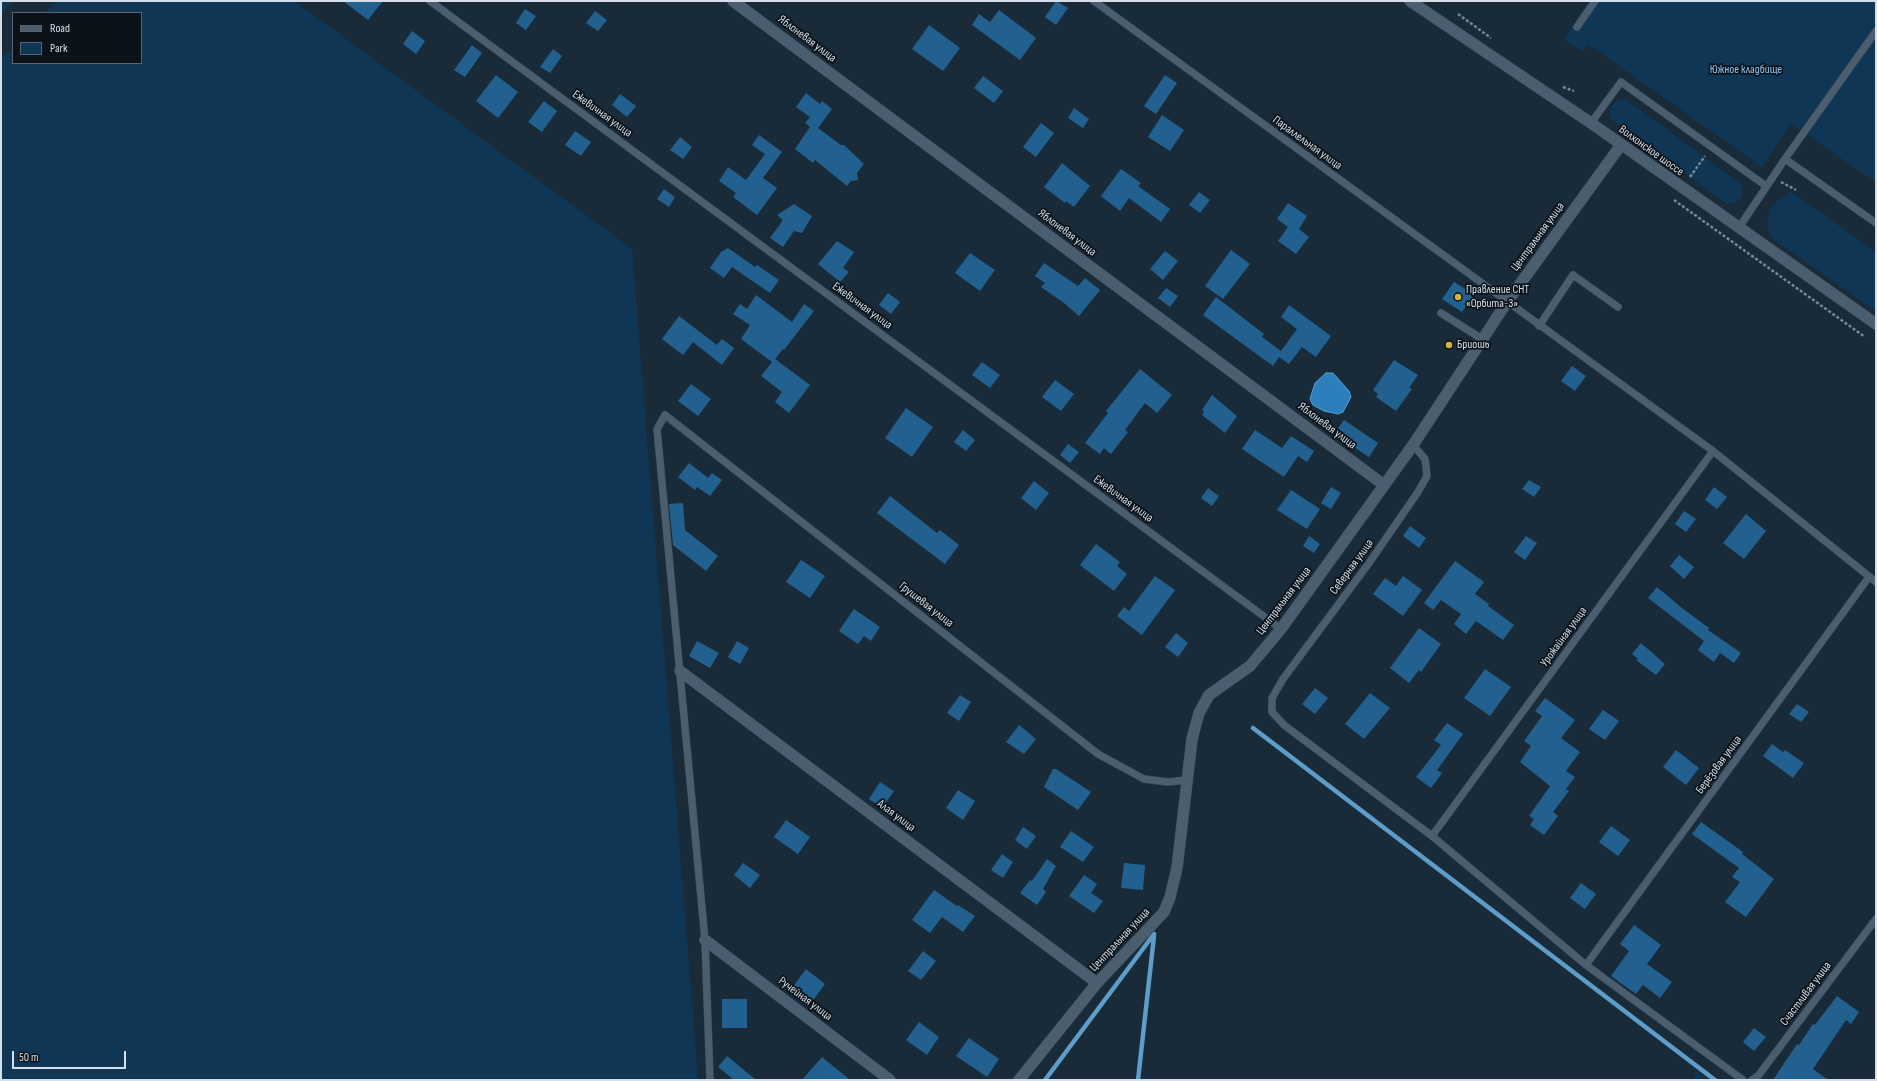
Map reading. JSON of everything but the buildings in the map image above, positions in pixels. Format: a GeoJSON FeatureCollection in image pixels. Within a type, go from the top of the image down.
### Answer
{"type":"FeatureCollection","features":[{"type":"Feature","properties":{"kind":"street","name":"Яблоневая улица"},"geometry":{"type":"LineString","coordinates":[[734,1],[1384,485]]}},
{"type":"Feature","properties":{"kind":"street","name":"Волхонское шоссе"},"geometry":{"type":"LineString","coordinates":[[1410,1],[1591,123],[1876,324]]}},
{"type":"Feature","properties":{"kind":"street","name":"Центральная улица"},"geometry":{"type":"LineString","coordinates":[[1019,1080],[1097,983],[1164,912],[1170,897],[1177,868],[1192,739],[1199,713],[1209,695],[1250,666],[1281,629],[1413,445],[1507,302],[1621,145]]}},
{"type":"Feature","properties":{"kind":"street","name":"Алая улица"},"geometry":{"type":"LineString","coordinates":[[680,671],[1097,983]]}},
{"type":"Feature","properties":{"kind":"street","name":"Ручейная улица"},"geometry":{"type":"LineString","coordinates":[[704,940],[890,1080]]}},
{"type":"Feature","properties":{"kind":"lane","name":"Ежевичная улица"},"geometry":{"type":"LineString","coordinates":[[430,1],[1281,629]]}},
{"type":"Feature","properties":{"kind":"lane","name":"Параллельная улица"},"geometry":{"type":"LineString","coordinates":[[1094,1],[1539,326],[1713,451],[1876,582]]}},
{"type":"Feature","properties":{"kind":"lane"},"geometry":{"type":"LineString","coordinates":[[1577,27],[1595,1]]}},
{"type":"Feature","properties":{"kind":"lane"},"geometry":{"type":"LineString","coordinates":[[1738,228],[1785,158],[1876,31]]}},
{"type":"Feature","properties":{"kind":"lane"},"geometry":{"type":"LineString","coordinates":[[1591,123],[1621,82],[1766,186]]}},
{"type":"Feature","properties":{"kind":"lane"},"geometry":{"type":"LineString","coordinates":[[1785,158],[1876,223]]}},
{"type":"Feature","properties":{"kind":"lane"},"geometry":{"type":"LineString","coordinates":[[1539,326],[1573,275],[1618,308]]}},
{"type":"Feature","properties":{"kind":"lane"},"geometry":{"type":"LineString","coordinates":[[1441,313],[1482,339]]}},
{"type":"Feature","properties":{"kind":"lane","name":"Грушевая улица"},"geometry":{"type":"LineString","coordinates":[[680,671],[657,429],[665,415],[1098,754],[1144,778],[1168,782],[1187,780]]}},
{"type":"Feature","properties":{"kind":"lane","name":"Северная улица"},"geometry":{"type":"LineString","coordinates":[[1413,445],[1425,459],[1427,476],[1418,492],[1369,563],[1283,680],[1272,698],[1272,712],[1284,725],[1432,836]]}},
{"type":"Feature","properties":{"kind":"lane","name":"Урожайная улица"},"geometry":{"type":"LineString","coordinates":[[1432,836],[1713,451]]}},
{"type":"Feature","properties":{"kind":"lane","name":"Берёзовая улица"},"geometry":{"type":"LineString","coordinates":[[1586,965],[1869,577]]}},
{"type":"Feature","properties":{"kind":"lane"},"geometry":{"type":"LineString","coordinates":[[680,671],[704,940],[710,1080]]}},
{"type":"Feature","properties":{"kind":"lane"},"geometry":{"type":"LineString","coordinates":[[1432,836],[1586,965],[1743,1080]]}},
{"type":"Feature","properties":{"kind":"lane","name":"Счастливая улица"},"geometry":{"type":"LineString","coordinates":[[1752,1080],[1758,1076],[1876,919]]}},
{"type":"Feature","properties":{"kind":"path"},"geometry":{"type":"LineString","coordinates":[[1690,177],[1706,155]]}},
{"type":"Feature","properties":{"kind":"path"},"geometry":{"type":"LineString","coordinates":[[1674,200],[1865,337]]}},
{"type":"Feature","properties":{"kind":"green space"},"geometry":{"type":"Polygon","coordinates":[[[1,1],[14,1],[1,14],[1,1]]]}},
{"type":"Feature","properties":{"kind":"green space"},"geometry":{"type":"Polygon","coordinates":[[[57,1],[294,1],[632,249],[698,1080],[1,1080],[1,59],[12,47],[12,64],[142,64],[142,12],[46,12],[57,1]]]}},
{"type":"Feature","properties":{"kind":"green space","name":"Южное кладбище"},"geometry":{"type":"Polygon","coordinates":[[[1589,1],[1876,1],[1876,182],[1791,124],[1762,167],[1588,44],[1582,52],[1564,39],[1589,1]]]}},
{"type":"Feature","properties":{"kind":"green space"},"geometry":{"type":"Polygon","coordinates":[[[1625,99],[1741,184],[1743,191],[1740,199],[1734,203],[1727,204],[1612,120],[1610,112],[1611,106],[1617,101],[1625,99]]]}},
{"type":"Feature","properties":{"kind":"green space"},"geometry":{"type":"Polygon","coordinates":[[[1791,192],[1876,252],[1876,311],[1772,238],[1767,228],[1770,209],[1775,202],[1791,192]]]}},
{"type":"Feature","properties":{"kind":"green space"},"geometry":{"type":"Polygon","coordinates":[[[1697,1072],[1707,1080],[1692,1080],[1697,1072]]]}},
{"type":"Feature","properties":{"kind":"water"},"geometry":{"type":"Polygon","coordinates":[[[1326,373],[1333,373],[1349,391],[1351,397],[1343,412],[1338,414],[1324,411],[1313,405],[1310,399],[1315,383],[1326,373]]]}},
{"type":"Feature","properties":{"kind":"waterway"},"geometry":{"type":"LineString","coordinates":[[1253,728],[1715,1080]]}},
{"type":"Feature","properties":{"kind":"waterway"},"geometry":{"type":"LineString","coordinates":[[1045,1080],[1154,934]]}},
{"type":"Feature","properties":{"kind":"waterway"},"geometry":{"type":"LineString","coordinates":[[1138,1080],[1154,936]]}},
{"type":"Feature","properties":{"kind":"place","name":"Правление СНТ «Орбита-3»"},"geometry":{"type":"Point","coordinates":[1458,297]}},
{"type":"Feature","properties":{"kind":"place","name":"Бриошь"},"geometry":{"type":"Point","coordinates":[1449,345]}}]}
